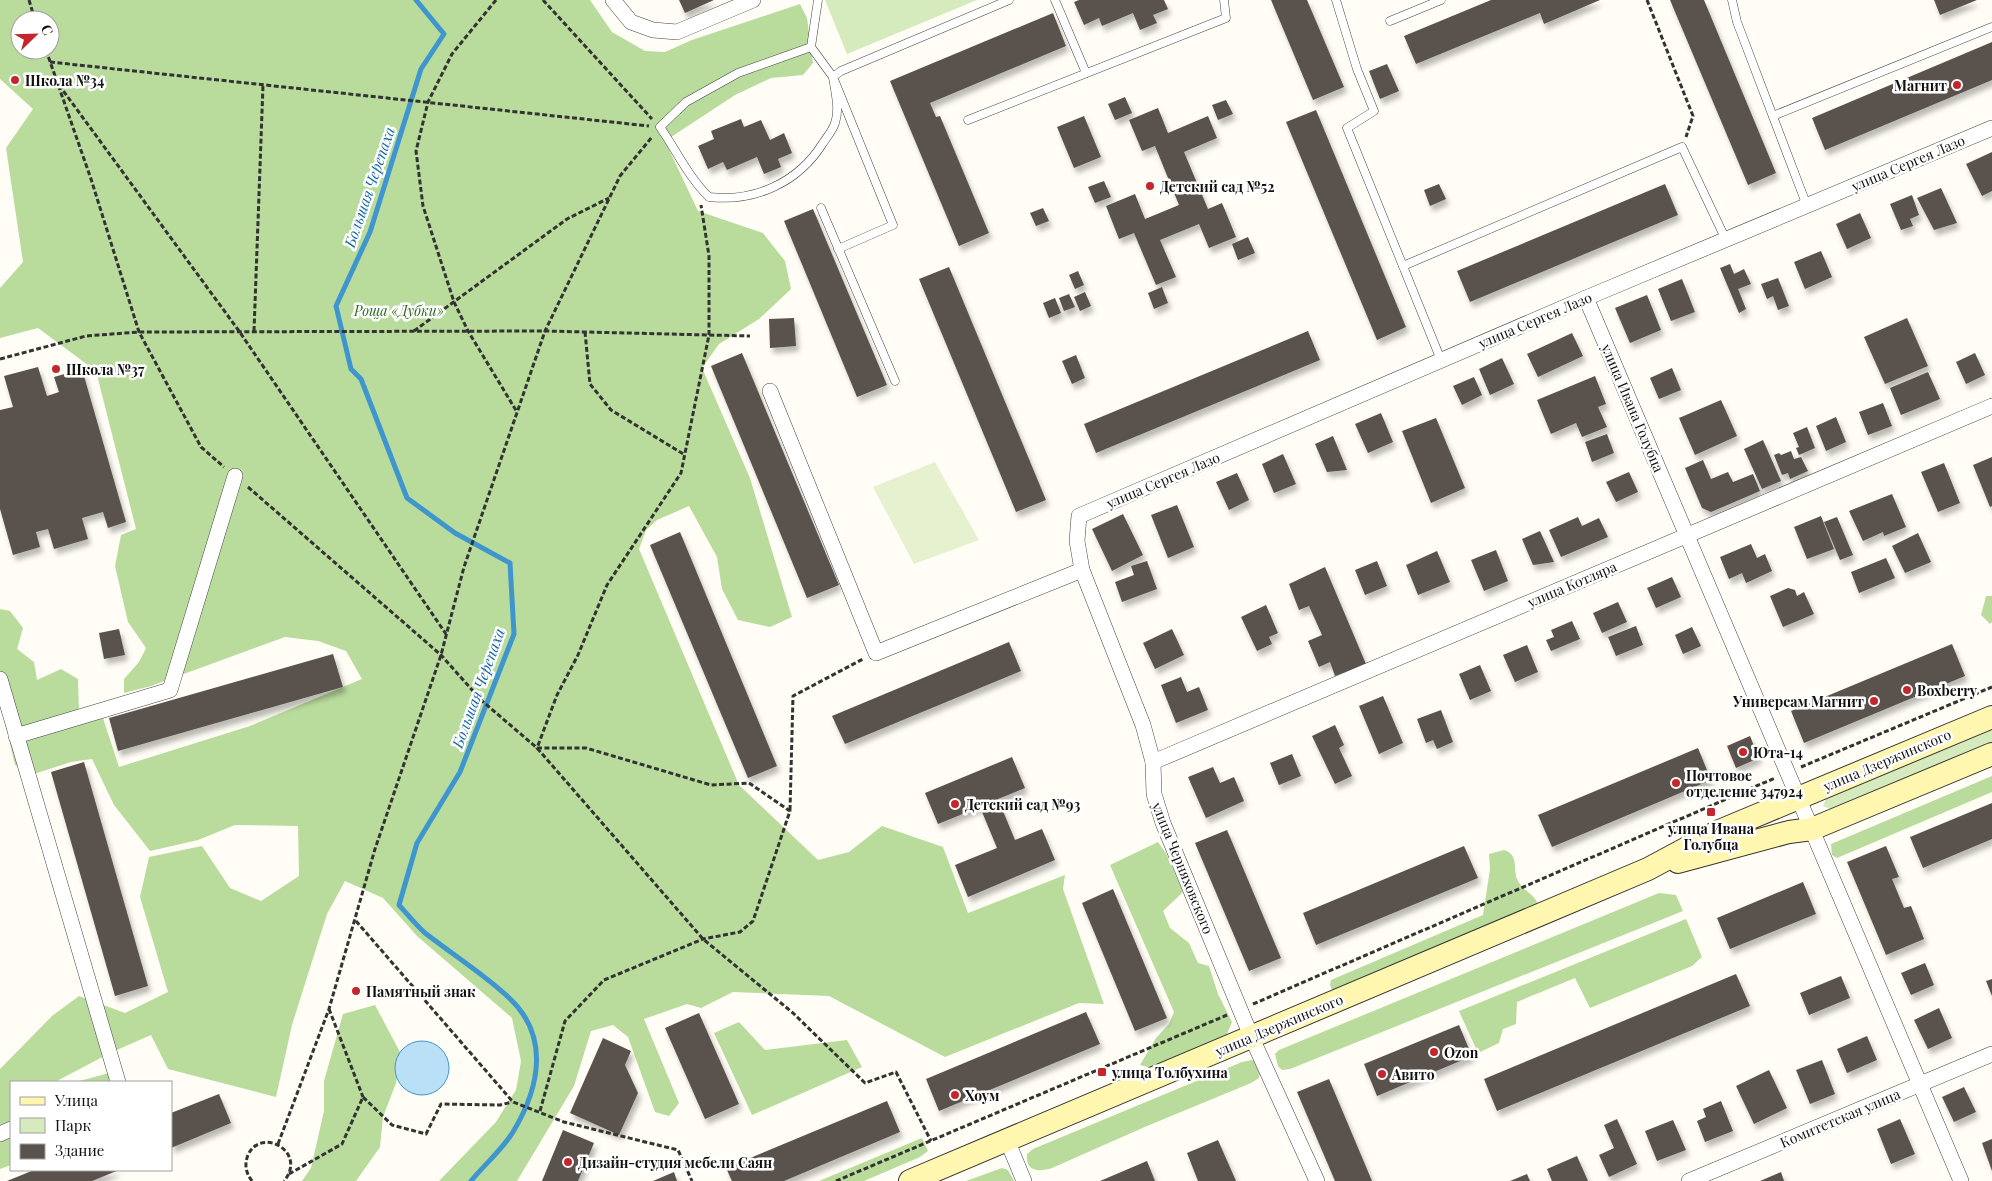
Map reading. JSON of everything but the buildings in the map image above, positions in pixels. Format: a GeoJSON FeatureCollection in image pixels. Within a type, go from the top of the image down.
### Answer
{"type":"FeatureCollection","features":[{"type":"Feature","properties":{"kind":"main road","name":"улица Дзержинского"},"geometry":{"type":"LineString","coordinates":[[910,1181],[1648,869],[1717,832],[1992,717]]}},
{"type":"Feature","properties":{"kind":"main road","name":"улица Дзержинского"},"geometry":{"type":"LineString","coordinates":[[1648,869],[1731,849],[1789,832],[1812,829],[1992,754]]}},
{"type":"Feature","properties":{"kind":"street"},"geometry":{"type":"LineString","coordinates":[[613,0],[632,22],[653,30],[677,32],[753,0]]}},
{"type":"Feature","properties":{"kind":"street","name":"улица Сергея Лазо"},"geometry":{"type":"LineString","coordinates":[[1079,516],[1586,298],[1992,128]]}},
{"type":"Feature","properties":{"kind":"street","name":"улица Ивана Голубца"},"geometry":{"type":"LineString","coordinates":[[1586,298],[1961,1181]]}},
{"type":"Feature","properties":{"kind":"street"},"geometry":{"type":"LineString","coordinates":[[770,390],[876,652],[1082,570]]}},
{"type":"Feature","properties":{"kind":"street","name":"улица Котляра"},"geometry":{"type":"LineString","coordinates":[[1153,762],[1992,406]]}},
{"type":"Feature","properties":{"kind":"street"},"geometry":{"type":"LineString","coordinates":[[16,736],[170,690],[235,476]]}},
{"type":"Feature","properties":{"kind":"street","name":"улица Черняховского"},"geometry":{"type":"LineString","coordinates":[[1079,516],[1077,541],[1082,570],[1143,726],[1153,762],[1154,794],[1163,823],[1251,1036],[1317,1181]]}},
{"type":"Feature","properties":{"kind":"street"},"geometry":{"type":"LineString","coordinates":[[0,679],[118,1081]]}},
{"type":"Feature","properties":{"kind":"street","name":"Комитетская улица"},"geometry":{"type":"LineString","coordinates":[[1688,1181],[1992,1054]]}},
{"type":"Feature","properties":{"kind":"street"},"geometry":{"type":"LineString","coordinates":[[1007,1140],[1024,1181]]}},
{"type":"Feature","properties":{"kind":"lane"},"geometry":{"type":"LineString","coordinates":[[818,0],[811,47],[833,77],[893,225],[838,249]]}},
{"type":"Feature","properties":{"kind":"lane"},"geometry":{"type":"LineString","coordinates":[[833,77],[842,70],[1009,0]]}},
{"type":"Feature","properties":{"kind":"lane"},"geometry":{"type":"LineString","coordinates":[[1055,0],[1086,73]]}},
{"type":"Feature","properties":{"kind":"lane"},"geometry":{"type":"LineString","coordinates":[[968,120],[1226,18],[1224,0]]}},
{"type":"Feature","properties":{"kind":"lane"},"geometry":{"type":"LineString","coordinates":[[1336,0],[1357,69],[1374,111],[1347,128],[1441,360]]}},
{"type":"Feature","properties":{"kind":"lane"},"geometry":{"type":"LineString","coordinates":[[1390,21],[1441,0]]}},
{"type":"Feature","properties":{"kind":"lane"},"geometry":{"type":"LineString","coordinates":[[1732,0],[1737,22],[1807,206]]}},
{"type":"Feature","properties":{"kind":"lane"},"geometry":{"type":"LineString","coordinates":[[1773,116],[1992,27]]}},
{"type":"Feature","properties":{"kind":"lane"},"geometry":{"type":"LineString","coordinates":[[811,47],[738,73],[686,102],[660,127],[698,187],[709,197],[744,197],[778,187],[807,164],[835,122],[837,104],[833,77]]}},
{"type":"Feature","properties":{"kind":"lane"},"geometry":{"type":"LineString","coordinates":[[1403,266],[1682,147],[1726,240]]}},
{"type":"Feature","properties":{"kind":"lane"},"geometry":{"type":"LineString","coordinates":[[821,208],[895,381]]}},
{"type":"Feature","properties":{"kind":"path"},"geometry":{"type":"LineString","coordinates":[[496,0],[452,54],[428,102],[416,151],[423,206],[454,302],[468,331],[517,412]]}},
{"type":"Feature","properties":{"kind":"path"},"geometry":{"type":"LineString","coordinates":[[543,0],[660,127]]}},
{"type":"Feature","properties":{"kind":"path"},"geometry":{"type":"LineString","coordinates":[[1647,0],[1693,116],[1682,147]]}},
{"type":"Feature","properties":{"kind":"path"},"geometry":{"type":"LineString","coordinates":[[660,127],[50,62],[91,179],[139,332],[202,448],[441,655],[482,700],[537,748],[704,939],[793,1014],[865,1083],[896,1072],[931,1141]]}},
{"type":"Feature","properties":{"kind":"path"},"geometry":{"type":"LineString","coordinates":[[57,82],[239,331],[446,634]]}},
{"type":"Feature","properties":{"kind":"path"},"geometry":{"type":"LineString","coordinates":[[254,332],[263,84]]}},
{"type":"Feature","properties":{"kind":"path"},"geometry":{"type":"LineString","coordinates":[[278,1144],[329,1009],[356,921],[375,849],[390,810],[441,655],[464,567],[545,331],[620,176],[660,127]]}},
{"type":"Feature","properties":{"kind":"path"},"geometry":{"type":"LineString","coordinates":[[537,748],[557,695],[578,655],[607,585],[681,473],[709,335],[709,256],[698,187]]}},
{"type":"Feature","properties":{"kind":"path"},"geometry":{"type":"LineString","coordinates":[[413,331],[567,219],[609,198]]}},
{"type":"Feature","properties":{"kind":"path"},"geometry":{"type":"LineString","coordinates":[[0,360],[86,336],[139,332],[545,331],[750,336]]}},
{"type":"Feature","properties":{"kind":"path"},"geometry":{"type":"LineString","coordinates":[[585,332],[590,384],[611,410],[684,455]]}},
{"type":"Feature","properties":{"kind":"path"},"geometry":{"type":"LineString","coordinates":[[540,1111],[564,1021],[604,980],[704,939],[740,932],[753,920],[790,811],[792,696],[876,652]]}},
{"type":"Feature","properties":{"kind":"path"},"geometry":{"type":"LineString","coordinates":[[836,1181],[1240,1010],[1787,773],[1992,687]]}},
{"type":"Feature","properties":{"kind":"path"},"geometry":{"type":"LineString","coordinates":[[537,748],[586,748],[711,785],[749,783],[790,811]]}},
{"type":"Feature","properties":{"kind":"path"},"geometry":{"type":"LineString","coordinates":[[356,921],[513,1102],[564,1122],[678,1150],[692,1181]]}},
{"type":"Feature","properties":{"kind":"path"},"geometry":{"type":"LineString","coordinates":[[329,1009],[363,1097],[392,1125],[426,1134],[441,1104],[500,1105],[513,1102]]}},
{"type":"Feature","properties":{"kind":"path"},"geometry":{"type":"LineString","coordinates":[[289,1174],[342,1144],[363,1097]]}},
{"type":"Feature","properties":{"kind":"path"},"geometry":{"type":"LineString","coordinates":[[252,1181],[246,1166],[250,1152],[263,1143],[278,1144],[288,1154],[291,1167],[284,1181]]}},
{"type":"Feature","properties":{"kind":"green space","name":"Роща «Дубки»"},"geometry":{"type":"Polygon","coordinates":[[[0,0],[590,0],[612,32],[645,51],[665,52],[692,40],[800,4],[807,18],[813,63],[803,75],[771,78],[735,95],[665,141],[698,211],[763,233],[785,261],[791,289],[759,319],[719,344],[702,368],[750,478],[792,617],[770,627],[738,620],[722,589],[717,557],[689,506],[657,520],[646,530],[639,549],[739,785],[818,860],[849,852],[882,826],[943,847],[968,913],[1065,875],[1063,889],[1104,1004],[1079,1003],[945,1057],[829,996],[733,992],[701,1008],[687,1004],[644,1019],[679,1103],[669,1116],[655,1112],[628,1037],[613,1025],[591,1031],[574,1086],[517,1181],[439,1181],[496,1122],[516,1090],[521,1061],[512,1018],[417,936],[383,898],[345,881],[327,914],[292,1025],[276,1097],[168,1069],[151,1035],[110,1053],[57,1081],[10,1081],[10,1165],[0,1169],[0,1069],[52,1016],[79,996],[125,1013],[168,992],[140,897],[149,857],[202,846],[230,888],[261,901],[299,876],[298,826],[235,825],[198,840],[150,851],[114,805],[92,759],[71,762],[34,774],[15,765],[0,702],[0,609],[10,611],[23,628],[17,649],[34,662],[37,680],[61,669],[78,679],[79,710],[102,715],[119,767],[250,726],[362,679],[346,651],[318,641],[285,637],[151,686],[124,693],[124,679],[139,662],[146,648],[128,622],[115,566],[121,535],[136,529],[96,371],[38,328],[0,338],[0,288],[23,262],[6,148],[33,109],[0,79],[0,0]]]}},
{"type":"Feature","properties":{"kind":"green space"},"geometry":{"type":"Polygon","coordinates":[[[825,0],[977,0],[847,54],[825,0]]]}},
{"type":"Feature","properties":{"kind":"green space"},"geometry":{"type":"Polygon","coordinates":[[[935,462],[979,540],[914,564],[873,487],[935,462]]]}},
{"type":"Feature","properties":{"kind":"green space"},"geometry":{"type":"Polygon","coordinates":[[[1986,596],[1992,596],[1992,622],[1990,624],[1981,615],[1986,596]]]}},
{"type":"Feature","properties":{"kind":"green space"},"geometry":{"type":"Polygon","coordinates":[[[1992,729],[1992,742],[1830,809],[1823,806],[1826,799],[1992,729]]]}},
{"type":"Feature","properties":{"kind":"green space"},"geometry":{"type":"Polygon","coordinates":[[[1992,776],[1992,792],[1837,858],[1832,855],[1831,844],[1992,776]]]}},
{"type":"Feature","properties":{"kind":"green space"},"geometry":{"type":"Polygon","coordinates":[[[1158,842],[1167,855],[1183,892],[1163,911],[1170,928],[1189,943],[1198,963],[1209,966],[1218,994],[1232,1022],[1227,1034],[1152,1068],[1140,1065],[1156,1038],[1169,1024],[1174,1012],[1110,865],[1158,842]]]}},
{"type":"Feature","properties":{"kind":"green space"},"geometry":{"type":"Polygon","coordinates":[[[1504,850],[1512,855],[1518,881],[1533,896],[1538,906],[1333,992],[1330,985],[1331,980],[1483,915],[1490,869],[1489,854],[1504,850]]]}},
{"type":"Feature","properties":{"kind":"green space"},"geometry":{"type":"Polygon","coordinates":[[[1659,893],[1676,895],[1683,911],[1290,1069],[1282,1070],[1278,1066],[1275,1054],[1279,1050],[1659,893]]]}},
{"type":"Feature","properties":{"kind":"green space"},"geometry":{"type":"Polygon","coordinates":[[[1686,919],[1702,957],[1692,966],[1590,1008],[1575,978],[1517,1002],[1516,1024],[1503,1029],[1499,1043],[1478,1053],[1459,1011],[1686,919]]]}},
{"type":"Feature","properties":{"kind":"green space"},"geometry":{"type":"Polygon","coordinates":[[[375,1005],[401,1054],[396,1083],[383,1117],[380,1147],[356,1181],[302,1181],[311,1168],[324,1111],[324,1081],[343,1014],[375,1005]]]}},
{"type":"Feature","properties":{"kind":"green space"},"geometry":{"type":"Polygon","coordinates":[[[739,1022],[765,1050],[847,1040],[862,1067],[752,1115],[714,1033],[739,1022]]]}},
{"type":"Feature","properties":{"kind":"green space"},"geometry":{"type":"Polygon","coordinates":[[[1252,1060],[1256,1062],[1260,1072],[1259,1078],[1251,1083],[1052,1168],[1038,1170],[1028,1164],[1027,1154],[1033,1149],[1242,1062],[1252,1060]]]}},
{"type":"Feature","properties":{"kind":"green space"},"geometry":{"type":"Polygon","coordinates":[[[116,1071],[121,1081],[80,1081],[116,1071]]]}},
{"type":"Feature","properties":{"kind":"green space"},"geometry":{"type":"Polygon","coordinates":[[[922,1138],[928,1151],[920,1157],[864,1181],[819,1181],[922,1138]]]}},
{"type":"Feature","properties":{"kind":"green space"},"geometry":{"type":"Polygon","coordinates":[[[1002,1168],[1008,1170],[1014,1181],[966,1181],[1002,1168]]]}},
{"type":"Feature","properties":{"kind":"water"},"geometry":{"type":"Polygon","coordinates":[[[417,1041],[427,1041],[437,1045],[445,1053],[449,1068],[445,1083],[437,1091],[427,1095],[417,1095],[407,1091],[399,1083],[395,1073],[395,1063],[399,1053],[407,1045],[417,1041]]]}},
{"type":"Feature","properties":{"kind":"waterway","name":"Большая Черепаха"},"geometry":{"type":"LineString","coordinates":[[416,0],[444,34],[421,69],[370,232],[336,306],[351,369],[361,379],[407,498],[455,533],[510,563],[514,634],[460,772],[417,843],[399,905],[425,933],[506,995],[520,1010],[530,1027],[535,1044],[535,1079],[522,1115],[504,1145],[471,1181]]}},
{"type":"Feature","properties":{"kind":"place","name":"Школа №34"},"geometry":{"type":"Point","coordinates":[15,80]}},
{"type":"Feature","properties":{"kind":"place","name":"Магнит"},"geometry":{"type":"Point","coordinates":[1957,85]}},
{"type":"Feature","properties":{"kind":"place","name":"Детский сад №52"},"geometry":{"type":"Point","coordinates":[1150,186]}},
{"type":"Feature","properties":{"kind":"place","name":"Школа №37"},"geometry":{"type":"Point","coordinates":[56,369]}},
{"type":"Feature","properties":{"kind":"place","name":"Boxberry"},"geometry":{"type":"Point","coordinates":[1907,690]}},
{"type":"Feature","properties":{"kind":"place","name":"Универсам Магнит"},"geometry":{"type":"Point","coordinates":[1874,701]}},
{"type":"Feature","properties":{"kind":"place","name":"Юта-14"},"geometry":{"type":"Point","coordinates":[1743,752]}},
{"type":"Feature","properties":{"kind":"place","name":"Почтовое отделение 347924"},"geometry":{"type":"Point","coordinates":[1676,783]}},
{"type":"Feature","properties":{"kind":"place","name":"Детский сад №93"},"geometry":{"type":"Point","coordinates":[955,804]}},
{"type":"Feature","properties":{"kind":"place","name":"улица Ивана Голубца"},"geometry":{"type":"Point","coordinates":[1711,812]}},
{"type":"Feature","properties":{"kind":"place","name":"Памятный знак"},"geometry":{"type":"Point","coordinates":[356,991]}},
{"type":"Feature","properties":{"kind":"place","name":"Ozon"},"geometry":{"type":"Point","coordinates":[1434,1052]}},
{"type":"Feature","properties":{"kind":"place","name":"улица Толбухина"},"geometry":{"type":"Point","coordinates":[1102,1072]}},
{"type":"Feature","properties":{"kind":"place","name":"Авито"},"geometry":{"type":"Point","coordinates":[1382,1074]}},
{"type":"Feature","properties":{"kind":"place","name":"Хоум"},"geometry":{"type":"Point","coordinates":[955,1095]}},
{"type":"Feature","properties":{"kind":"place","name":"Дизайн-студия мебели Саян"},"geometry":{"type":"Point","coordinates":[568,1162]}}]}
